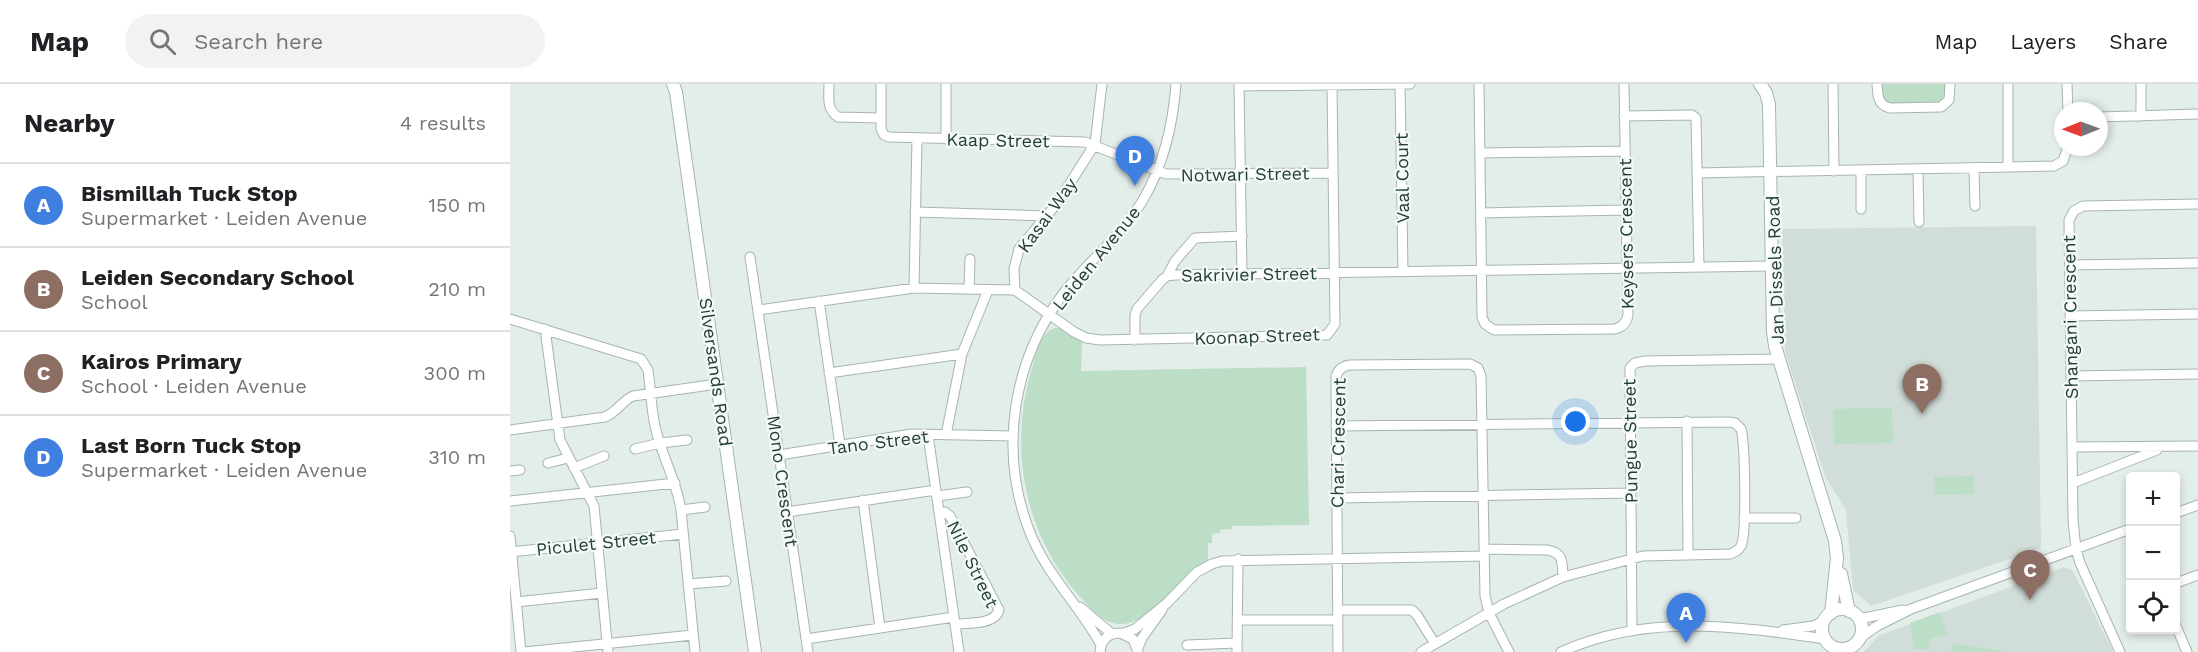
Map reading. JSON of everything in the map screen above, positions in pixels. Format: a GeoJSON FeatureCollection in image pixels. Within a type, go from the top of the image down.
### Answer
{"type":"FeatureCollection","features":[{"type":"Feature","properties":{"kind":"street"},"geometry":{"type":"LineString","coordinates":[[829,84],[829,107],[832,113],[838,117],[880,118],[881,84]]}},
{"type":"Feature","properties":{"kind":"street"},"geometry":{"type":"LineString","coordinates":[[946,84],[946,139]]}},
{"type":"Feature","properties":{"kind":"street"},"geometry":{"type":"LineString","coordinates":[[1095,144],[1102,84]]}},
{"type":"Feature","properties":{"kind":"street","name":"Leiden Avenue"},"geometry":{"type":"LineString","coordinates":[[1100,648],[1037,549],[1023,513],[1015,475],[1013,436],[1016,400],[1026,364],[1049,315],[1067,289],[1120,231],[1142,201],[1157,172],[1167,146],[1176,84]]}},
{"type":"Feature","properties":{"kind":"street","name":"Vaal Court"},"geometry":{"type":"LineString","coordinates":[[1400,84],[1403,272]]}},
{"type":"Feature","properties":{"kind":"street"},"geometry":{"type":"LineString","coordinates":[[1242,274],[1240,85],[1410,84]]}},
{"type":"Feature","properties":{"kind":"street","name":"Keysers Crescent"},"geometry":{"type":"LineString","coordinates":[[1479,84],[1482,317],[1490,329],[1615,329],[1624,324],[1627,318],[1624,84]]}},
{"type":"Feature","properties":{"kind":"street","name":"Jan Dissels Road"},"geometry":{"type":"LineString","coordinates":[[1760,84],[1764,88],[1769,104],[1772,172],[1773,332],[1779,359],[1831,527],[1837,558],[1854,615]]}},
{"type":"Feature","properties":{"kind":"street"},"geometry":{"type":"LineString","coordinates":[[1834,171],[1836,84]]}},
{"type":"Feature","properties":{"kind":"street"},"geometry":{"type":"LineString","coordinates":[[1877,84],[1880,102],[1890,108],[1941,108],[1949,100],[1950,84]]}},
{"type":"Feature","properties":{"kind":"street"},"geometry":{"type":"LineString","coordinates":[[2008,84],[2008,167]]}},
{"type":"Feature","properties":{"kind":"street"},"geometry":{"type":"LineString","coordinates":[[2067,84],[2068,102]]}},
{"type":"Feature","properties":{"kind":"street"},"geometry":{"type":"LineString","coordinates":[[2141,84],[2141,116]]}},
{"type":"Feature","properties":{"kind":"street","name":"Koonap Street"},"geometry":{"type":"LineString","coordinates":[[1049,315],[1086,338],[1100,340],[1322,336],[1330,332],[1335,324],[1332,85]]}},
{"type":"Feature","properties":{"kind":"street","name":"Silversands Road"},"geometry":{"type":"LineString","coordinates":[[675,87],[755,652]]}},
{"type":"Feature","properties":{"kind":"street"},"geometry":{"type":"LineString","coordinates":[[2108,117],[2198,114]]}},
{"type":"Feature","properties":{"kind":"street"},"geometry":{"type":"LineString","coordinates":[[1624,116],[1695,117],[1697,120],[1699,267]]}},
{"type":"Feature","properties":{"kind":"street","name":"Kaap Street"},"geometry":{"type":"LineString","coordinates":[[880,118],[881,129],[884,135],[889,137],[1085,142],[1095,144],[1157,172]]}},
{"type":"Feature","properties":{"kind":"street"},"geometry":{"type":"LineString","coordinates":[[914,288],[917,138]]}},
{"type":"Feature","properties":{"kind":"street","name":"Kasai Way"},"geometry":{"type":"LineString","coordinates":[[1015,290],[1014,268],[1019,249],[1048,216],[1095,144]]}},
{"type":"Feature","properties":{"kind":"street"},"geometry":{"type":"LineString","coordinates":[[1480,153],[1625,151]]}},
{"type":"Feature","properties":{"kind":"street"},"geometry":{"type":"LineString","coordinates":[[1697,172],[2054,166],[2061,164],[2065,156]]}},
{"type":"Feature","properties":{"kind":"street"},"geometry":{"type":"LineString","coordinates":[[1974,168],[1975,206]]}},
{"type":"Feature","properties":{"kind":"street"},"geometry":{"type":"LineString","coordinates":[[1918,169],[1919,222]]}},
{"type":"Feature","properties":{"kind":"street"},"geometry":{"type":"LineString","coordinates":[[1861,170],[1862,209]]}},
{"type":"Feature","properties":{"kind":"street","name":"Notwari Street"},"geometry":{"type":"LineString","coordinates":[[1157,172],[1175,175],[1332,173]]}},
{"type":"Feature","properties":{"kind":"street","name":"Shangani Crescent"},"geometry":{"type":"LineString","coordinates":[[2120,652],[2086,579],[2076,549],[2072,447],[2069,220],[2074,211],[2080,207],[2198,204]]}},
{"type":"Feature","properties":{"kind":"street"},"geometry":{"type":"LineString","coordinates":[[1481,213],[1626,210]]}},
{"type":"Feature","properties":{"kind":"street"},"geometry":{"type":"LineString","coordinates":[[915,212],[1048,216]]}},
{"type":"Feature","properties":{"kind":"street"},"geometry":{"type":"LineString","coordinates":[[1167,276],[1175,261],[1196,238],[1242,236]]}},
{"type":"Feature","properties":{"kind":"street","name":"Mono Crescent"},"geometry":{"type":"LineString","coordinates":[[750,257],[808,652]]}},
{"type":"Feature","properties":{"kind":"street"},"geometry":{"type":"LineString","coordinates":[[969,289],[970,259]]}},
{"type":"Feature","properties":{"kind":"street"},"geometry":{"type":"LineString","coordinates":[[2070,265],[2198,263]]}},
{"type":"Feature","properties":{"kind":"street","name":"Sakrivier Street"},"geometry":{"type":"LineString","coordinates":[[1135,340],[1137,309],[1167,276],[1772,266]]}},
{"type":"Feature","properties":{"kind":"street"},"geometry":{"type":"LineString","coordinates":[[758,310],[914,288],[1015,290],[1049,315]]}},
{"type":"Feature","properties":{"kind":"street"},"geometry":{"type":"LineString","coordinates":[[946,435],[962,354],[988,290]]}},
{"type":"Feature","properties":{"kind":"street"},"geometry":{"type":"LineString","coordinates":[[819,301],[840,446]]}},
{"type":"Feature","properties":{"kind":"street"},"geometry":{"type":"LineString","coordinates":[[2070,316],[2198,314]]}},
{"type":"Feature","properties":{"kind":"street"},"geometry":{"type":"LineString","coordinates":[[510,319],[641,359],[648,370],[660,443],[675,483],[681,510],[695,652]]}},
{"type":"Feature","properties":{"kind":"street"},"geometry":{"type":"LineString","coordinates":[[544,329],[560,440],[594,506],[608,647]]}},
{"type":"Feature","properties":{"kind":"street"},"geometry":{"type":"LineString","coordinates":[[830,373],[962,354]]}},
{"type":"Feature","properties":{"kind":"street","name":"Pungue Street"},"geometry":{"type":"LineString","coordinates":[[1632,629],[1629,373],[1635,363],[1645,361],[1779,359]]}},
{"type":"Feature","properties":{"kind":"street","name":"Chari Crescent"},"geometry":{"type":"LineString","coordinates":[[1338,652],[1337,372],[1345,366],[1470,364],[1475,366],[1481,376],[1485,596],[1489,613],[1509,652]]}},
{"type":"Feature","properties":{"kind":"street"},"geometry":{"type":"LineString","coordinates":[[2071,376],[2198,374]]}},
{"type":"Feature","properties":{"kind":"street"},"geometry":{"type":"LineString","coordinates":[[510,430],[605,417],[628,399],[717,384]]}},
{"type":"Feature","properties":{"kind":"street"},"geometry":{"type":"LineString","coordinates":[[1687,422],[1688,554]]}},
{"type":"Feature","properties":{"kind":"street"},"geometry":{"type":"LineString","coordinates":[[1336,426],[1729,422],[1735,423],[1741,429],[1744,518],[1742,544],[1737,551],[1730,554],[1631,558],[1563,577],[1489,613],[1420,652]]}},
{"type":"Feature","properties":{"kind":"street","name":"Tano Street"},"geometry":{"type":"LineString","coordinates":[[779,455],[912,434],[1013,436]]}},
{"type":"Feature","properties":{"kind":"street","name":"Nile Street"},"geometry":{"type":"LineString","coordinates":[[928,435],[959,652]]}},
{"type":"Feature","properties":{"kind":"street"},"geometry":{"type":"LineString","coordinates":[[634,449],[687,440]]}},
{"type":"Feature","properties":{"kind":"street"},"geometry":{"type":"LineString","coordinates":[[2072,447],[2198,446]]}},
{"type":"Feature","properties":{"kind":"street"},"geometry":{"type":"LineString","coordinates":[[2073,483],[2163,447]]}},
{"type":"Feature","properties":{"kind":"street"},"geometry":{"type":"LineString","coordinates":[[574,468],[604,456]]}},
{"type":"Feature","properties":{"kind":"street"},"geometry":{"type":"LineString","coordinates":[[548,463],[568,458]]}},
{"type":"Feature","properties":{"kind":"street"},"geometry":{"type":"LineString","coordinates":[[510,501],[675,483]]}},
{"type":"Feature","properties":{"kind":"street","name":"Nile Street"},"geometry":{"type":"LineString","coordinates":[[937,493],[967,492]]}},
{"type":"Feature","properties":{"kind":"street"},"geometry":{"type":"LineString","coordinates":[[787,512],[863,500],[937,493]]}},
{"type":"Feature","properties":{"kind":"street"},"geometry":{"type":"LineString","coordinates":[[1337,498],[1631,493]]}},
{"type":"Feature","properties":{"kind":"street"},"geometry":{"type":"LineString","coordinates":[[863,500],[880,628]]}},
{"type":"Feature","properties":{"kind":"street"},"geometry":{"type":"LineString","coordinates":[[2180,511],[2198,505]]}},
{"type":"Feature","properties":{"kind":"street"},"geometry":{"type":"LineString","coordinates":[[681,510],[705,507]]}},
{"type":"Feature","properties":{"kind":"street","name":"Nile Street"},"geometry":{"type":"LineString","coordinates":[[939,512],[945,512],[950,516],[999,610],[998,616],[992,620],[955,621]]}},
{"type":"Feature","properties":{"kind":"street"},"geometry":{"type":"LineString","coordinates":[[1744,518],[1796,518]]}},
{"type":"Feature","properties":{"kind":"street"},"geometry":{"type":"LineString","coordinates":[[1561,652],[1594,639],[1632,629],[1684,625],[1762,631],[1840,649],[1852,646],[1877,626],[1911,609],[2126,531]]}},
{"type":"Feature","properties":{"kind":"street","name":"Piculet Street"},"geometry":{"type":"LineString","coordinates":[[511,552],[683,534]]}},
{"type":"Feature","properties":{"kind":"street"},"geometry":{"type":"LineString","coordinates":[[510,536],[523,652],[608,647],[693,635]]}},
{"type":"Feature","properties":{"kind":"street"},"geometry":{"type":"LineString","coordinates":[[1100,648],[1108,636],[1135,629],[1167,603],[1203,568],[1222,561],[1547,550],[1557,552],[1562,558],[1563,577]]}},
{"type":"Feature","properties":{"kind":"street","name":"Jan Dissels Road"},"geometry":{"type":"LineString","coordinates":[[1828,617],[1837,558]]}},
{"type":"Feature","properties":{"kind":"street"},"geometry":{"type":"LineString","coordinates":[[1187,645],[1237,648],[1238,559]]}},
{"type":"Feature","properties":{"kind":"street"},"geometry":{"type":"LineString","coordinates":[[2180,582],[2198,575]]}},
{"type":"Feature","properties":{"kind":"street"},"geometry":{"type":"LineString","coordinates":[[688,584],[726,581]]}},
{"type":"Feature","properties":{"kind":"street"},"geometry":{"type":"LineString","coordinates":[[516,602],[602,593]]}},
{"type":"Feature","properties":{"kind":"street","name":"Leiden Avenue"},"geometry":{"type":"LineString","coordinates":[[1068,598],[1112,634]]}},
{"type":"Feature","properties":{"kind":"street"},"geometry":{"type":"LineString","coordinates":[[1138,650],[1142,638],[1167,603]]}},
{"type":"Feature","properties":{"kind":"street"},"geometry":{"type":"LineString","coordinates":[[1762,631],[1803,628],[1843,610],[1854,615],[1911,609]]}},
{"type":"Feature","properties":{"kind":"street"},"geometry":{"type":"LineString","coordinates":[[1238,620],[1412,610],[1434,644]]}},
{"type":"Feature","properties":{"kind":"street"},"geometry":{"type":"LineString","coordinates":[[1852,646],[1861,626],[1854,615]]}},
{"type":"Feature","properties":{"kind":"street"},"geometry":{"type":"LineString","coordinates":[[1828,617],[1822,627],[1828,645]]}},
{"type":"Feature","properties":{"kind":"street"},"geometry":{"type":"LineString","coordinates":[[806,639],[880,628],[955,621]]}},
{"type":"Feature","properties":{"kind":"street"},"geometry":{"type":"LineString","coordinates":[[1124,633],[1133,639],[1138,650]]}},
{"type":"Feature","properties":{"kind":"street"},"geometry":{"type":"LineString","coordinates":[[2179,634],[2187,652]]}},
{"type":"Feature","properties":{"kind":"shaded area"},"geometry":{"type":"Polygon","coordinates":[[[2036,226],[2041,548],[1871,606],[1853,590],[1846,510],[1825,476],[1785,352],[1782,229],[2036,226]]]}},
{"type":"Feature","properties":{"kind":"shaded area"},"geometry":{"type":"Polygon","coordinates":[[[2064,567],[2073,571],[2113,652],[1864,652],[1878,636],[2064,567]]]}},
{"type":"Feature","properties":{"kind":"green space"},"geometry":{"type":"Polygon","coordinates":[[[1882,84],[1947,84],[1947,96],[1943,103],[1890,105],[1884,103],[1882,84]]]}},
{"type":"Feature","properties":{"kind":"green space"},"geometry":{"type":"Polygon","coordinates":[[[1062,328],[1082,339],[1081,371],[1306,367],[1309,525],[1232,526],[1232,529],[1220,530],[1220,533],[1212,534],[1212,543],[1208,543],[1208,561],[1147,614],[1137,620],[1122,624],[1103,619],[1083,600],[1063,575],[1034,520],[1026,490],[1022,459],[1025,396],[1040,343],[1050,330],[1062,328]]]}},
{"type":"Feature","properties":{"kind":"green space"},"geometry":{"type":"Polygon","coordinates":[[[1892,408],[1893,443],[1834,444],[1833,409],[1892,408]]]}},
{"type":"Feature","properties":{"kind":"green space"},"geometry":{"type":"Polygon","coordinates":[[[1974,476],[1974,494],[1935,495],[1934,477],[1974,476]]]}},
{"type":"Feature","properties":{"kind":"green space"},"geometry":{"type":"Polygon","coordinates":[[[1940,612],[1947,635],[1930,638],[1928,650],[1914,649],[1910,623],[1940,612]]]}},
{"type":"Feature","properties":{"kind":"green space"},"geometry":{"type":"Polygon","coordinates":[[[1952,643],[2008,652],[1951,652],[1952,643]]]}},
{"type":"Feature","properties":{"kind":"place","name":"Last Born Tuck Stop"},"geometry":{"type":"Point","coordinates":[1135,186]}},
{"type":"Feature","properties":{"kind":"place","name":"Leiden Secondary School"},"geometry":{"type":"Point","coordinates":[1922,414]}},
{"type":"Feature","properties":{"kind":"place","name":"Kairos Primary"},"geometry":{"type":"Point","coordinates":[2030,600]}},
{"type":"Feature","properties":{"kind":"place","name":"Bismillah Tuck Stop"},"geometry":{"type":"Point","coordinates":[1686,643]}}]}
